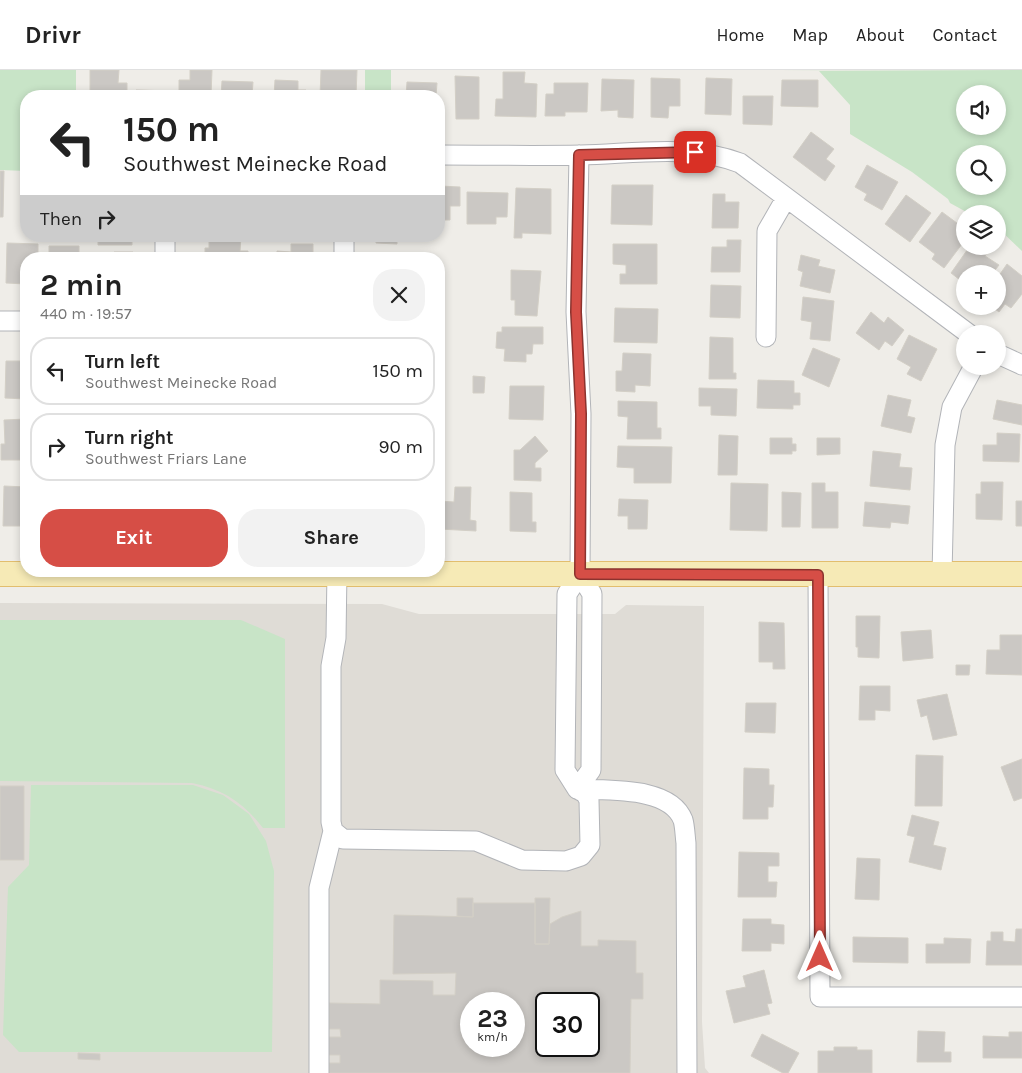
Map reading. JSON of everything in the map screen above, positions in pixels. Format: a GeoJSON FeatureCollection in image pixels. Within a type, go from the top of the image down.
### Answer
{"type":"FeatureCollection","features":[{"type":"Feature","properties":{"kind":"main road"},"geometry":{"type":"LineString","coordinates":[[445,573],[1022,574]]}},
{"type":"Feature","properties":{"kind":"main road"},"geometry":{"type":"LineString","coordinates":[[0,574],[20,574]]}},
{"type":"Feature","properties":{"kind":"street"},"geometry":{"type":"LineString","coordinates":[[445,155],[579,155],[695,152],[719,155],[740,163],[957,325]]}},
{"type":"Feature","properties":{"kind":"street"},"geometry":{"type":"LineString","coordinates":[[577,789],[591,770],[592,594],[580,574],[581,414],[576,312],[579,155]]}},
{"type":"Feature","properties":{"kind":"street"},"geometry":{"type":"LineString","coordinates":[[766,338],[767,231],[786,198]]}},
{"type":"Feature","properties":{"kind":"street"},"geometry":{"type":"LineString","coordinates":[[0,321],[20,321]]}},
{"type":"Feature","properties":{"kind":"street"},"geometry":{"type":"LineString","coordinates":[[1006,358],[1022,365]]}},
{"type":"Feature","properties":{"kind":"street"},"geometry":{"type":"LineString","coordinates":[[942,575],[945,446],[952,408],[969,375]]}},
{"type":"Feature","properties":{"kind":"street"},"geometry":{"type":"LineString","coordinates":[[333,831],[343,839],[476,841],[522,860],[573,860],[581,856],[590,845],[589,800],[585,793],[577,789],[565,770],[567,594],[580,574]]}},
{"type":"Feature","properties":{"kind":"street"},"geometry":{"type":"LineString","coordinates":[[818,575],[820,996],[1022,997]]}},
{"type":"Feature","properties":{"kind":"street"},"geometry":{"type":"LineString","coordinates":[[318,1073],[319,888],[333,831],[331,822],[331,666],[336,638],[337,577]]}},
{"type":"Feature","properties":{"kind":"street"},"geometry":{"type":"LineString","coordinates":[[577,789],[656,795],[675,807],[683,820],[686,843],[685,1072]]}},
{"type":"Feature","properties":{"kind":"shaded area"},"geometry":{"type":"Polygon","coordinates":[[[0,603],[382,604],[419,614],[615,614],[626,605],[704,606],[702,1022],[705,1068],[709,1073],[0,1073],[0,603]]]}},
{"type":"Feature","properties":{"kind":"green space"},"geometry":{"type":"Polygon","coordinates":[[[0,70],[76,70],[76,90],[20,90],[20,171],[0,170],[0,70]]]}},
{"type":"Feature","properties":{"kind":"green space"},"geometry":{"type":"Polygon","coordinates":[[[365,70],[391,70],[391,90],[365,90],[365,70]]]}},
{"type":"Feature","properties":{"kind":"green space"},"geometry":{"type":"Polygon","coordinates":[[[1022,70],[1022,251],[1006,236],[1006,205],[956,206],[912,172],[850,134],[850,105],[819,71],[777,71],[1022,70]]]}},
{"type":"Feature","properties":{"kind":"green space"},"geometry":{"type":"Polygon","coordinates":[[[0,620],[241,620],[285,639],[285,828],[263,828],[248,811],[232,798],[214,789],[192,783],[0,781],[0,620]]]}},
{"type":"Feature","properties":{"kind":"green space"},"geometry":{"type":"Polygon","coordinates":[[[31,785],[193,785],[223,795],[249,814],[266,841],[274,871],[272,1052],[19,1052],[3,1035],[8,887],[29,865],[31,785]]]}},
{"type":"Feature","properties":{"kind":"building"},"geometry":{"type":"Polygon","coordinates":[[[90,70],[119,70],[118,83],[127,83],[127,90],[90,90],[90,70]]]}},
{"type":"Feature","properties":{"kind":"building"},"geometry":{"type":"Polygon","coordinates":[[[190,70],[212,70],[211,90],[179,90],[179,80],[190,80],[190,70]]]}},
{"type":"Feature","properties":{"kind":"building"},"geometry":{"type":"Polygon","coordinates":[[[321,70],[357,70],[356,90],[320,90],[321,70]]]}},
{"type":"Feature","properties":{"kind":"building"},"geometry":{"type":"Polygon","coordinates":[[[503,72],[525,72],[524,83],[537,84],[536,117],[495,116],[496,99],[503,99],[503,72]]]}},
{"type":"Feature","properties":{"kind":"building"},"geometry":{"type":"Polygon","coordinates":[[[455,76],[479,77],[479,119],[456,119],[455,76]]]}},
{"type":"Feature","properties":{"kind":"building"},"geometry":{"type":"Polygon","coordinates":[[[651,78],[680,79],[680,106],[669,106],[668,118],[651,117],[651,78]]]}},
{"type":"Feature","properties":{"kind":"building"},"geometry":{"type":"Polygon","coordinates":[[[706,78],[732,79],[731,115],[705,114],[706,78]]]}},
{"type":"Feature","properties":{"kind":"building"},"geometry":{"type":"Polygon","coordinates":[[[602,79],[634,80],[633,118],[618,117],[618,110],[601,111],[602,79]]]}},
{"type":"Feature","properties":{"kind":"building"},"geometry":{"type":"Polygon","coordinates":[[[275,80],[298,81],[298,90],[274,90],[275,80]]]}},
{"type":"Feature","properties":{"kind":"building"},"geometry":{"type":"Polygon","coordinates":[[[782,80],[818,80],[818,107],[781,106],[782,80]]]}},
{"type":"Feature","properties":{"kind":"building"},"geometry":{"type":"Polygon","coordinates":[[[222,81],[253,82],[252,90],[221,90],[222,81]]]}},
{"type":"Feature","properties":{"kind":"building"},"geometry":{"type":"Polygon","coordinates":[[[407,82],[437,83],[436,90],[406,90],[407,82]]]}},
{"type":"Feature","properties":{"kind":"building"},"geometry":{"type":"Polygon","coordinates":[[[554,83],[588,83],[587,112],[565,112],[565,116],[545,116],[546,94],[554,94],[554,83]]]}},
{"type":"Feature","properties":{"kind":"building"},"geometry":{"type":"Polygon","coordinates":[[[743,96],[773,96],[772,125],[743,124],[743,96]]]}},
{"type":"Feature","properties":{"kind":"building"},"geometry":{"type":"Polygon","coordinates":[[[811,132],[834,149],[826,159],[835,166],[825,181],[793,157],[811,132]]]}},
{"type":"Feature","properties":{"kind":"building"},"geometry":{"type":"Polygon","coordinates":[[[867,165],[898,182],[882,210],[864,200],[867,194],[855,187],[867,165]]]}},
{"type":"Feature","properties":{"kind":"building"},"geometry":{"type":"Polygon","coordinates":[[[0,171],[4,171],[3,217],[0,217],[0,171]]]}},
{"type":"Feature","properties":{"kind":"building"},"geometry":{"type":"Polygon","coordinates":[[[612,185],[653,185],[652,225],[611,224],[612,185]]]}},
{"type":"Feature","properties":{"kind":"building"},"geometry":{"type":"Polygon","coordinates":[[[445,186],[460,187],[460,206],[450,206],[450,220],[445,220],[445,186]]]}},
{"type":"Feature","properties":{"kind":"building"},"geometry":{"type":"Polygon","coordinates":[[[516,188],[551,189],[551,234],[522,233],[522,238],[514,238],[516,188]]]}},
{"type":"Feature","properties":{"kind":"building"},"geometry":{"type":"Polygon","coordinates":[[[467,192],[508,193],[507,217],[496,217],[496,224],[467,224],[467,192]]]}},
{"type":"Feature","properties":{"kind":"building"},"geometry":{"type":"Polygon","coordinates":[[[713,194],[725,194],[725,202],[739,202],[738,228],[712,228],[713,194]]]}},
{"type":"Feature","properties":{"kind":"building"},"geometry":{"type":"Polygon","coordinates":[[[906,195],[931,213],[910,242],[885,224],[906,195]]]}},
{"type":"Feature","properties":{"kind":"building"},"geometry":{"type":"Polygon","coordinates":[[[942,212],[956,222],[956,252],[944,268],[932,259],[935,254],[919,242],[942,212]]]}},
{"type":"Feature","properties":{"kind":"building"},"geometry":{"type":"Polygon","coordinates":[[[727,240],[741,240],[740,272],[711,272],[712,247],[727,247],[727,240]]]}},
{"type":"Feature","properties":{"kind":"building"},"geometry":{"type":"Polygon","coordinates":[[[98,242],[132,242],[132,245],[98,245],[98,242]]]}},
{"type":"Feature","properties":{"kind":"building"},"geometry":{"type":"Polygon","coordinates":[[[209,242],[241,242],[240,251],[248,252],[205,252],[205,248],[209,248],[209,242]]]}},
{"type":"Feature","properties":{"kind":"building"},"geometry":{"type":"Polygon","coordinates":[[[397,242],[397,244],[376,243],[397,242]]]}},
{"type":"Feature","properties":{"kind":"building"},"geometry":{"type":"Polygon","coordinates":[[[7,243],[38,244],[38,252],[20,252],[20,284],[6,283],[7,243]]]}},
{"type":"Feature","properties":{"kind":"building"},"geometry":{"type":"Polygon","coordinates":[[[291,244],[313,244],[313,252],[291,252],[291,244]]]}},
{"type":"Feature","properties":{"kind":"building"},"geometry":{"type":"Polygon","coordinates":[[[613,244],[657,244],[657,284],[620,284],[620,274],[626,274],[626,265],[613,264],[613,244]]]}},
{"type":"Feature","properties":{"kind":"building"},"geometry":{"type":"Polygon","coordinates":[[[49,246],[79,246],[79,252],[49,252],[49,246]]]}},
{"type":"Feature","properties":{"kind":"building"},"geometry":{"type":"Polygon","coordinates":[[[801,255],[820,260],[818,266],[835,270],[830,293],[800,286],[803,272],[798,270],[801,255]]]}},
{"type":"Feature","properties":{"kind":"building"},"geometry":{"type":"Polygon","coordinates":[[[964,255],[986,255],[999,265],[957,265],[964,255]]]}},
{"type":"Feature","properties":{"kind":"building"},"geometry":{"type":"Polygon","coordinates":[[[1007,264],[1022,276],[1022,294],[1011,308],[1006,305],[1007,264]]]}},
{"type":"Feature","properties":{"kind":"building"},"geometry":{"type":"Polygon","coordinates":[[[956,266],[956,277],[951,273],[956,266]]]}},
{"type":"Feature","properties":{"kind":"building"},"geometry":{"type":"Polygon","coordinates":[[[511,270],[541,271],[537,316],[515,315],[515,300],[511,300],[511,270]]]}},
{"type":"Feature","properties":{"kind":"building"},"geometry":{"type":"Polygon","coordinates":[[[711,285],[741,286],[740,318],[710,317],[711,285]]]}},
{"type":"Feature","properties":{"kind":"building"},"geometry":{"type":"Polygon","coordinates":[[[803,297],[834,301],[830,341],[810,339],[812,322],[801,320],[803,297]]]}},
{"type":"Feature","properties":{"kind":"building"},"geometry":{"type":"Polygon","coordinates":[[[615,308],[658,309],[657,343],[614,342],[615,308]]]}},
{"type":"Feature","properties":{"kind":"building"},"geometry":{"type":"Polygon","coordinates":[[[871,312],[884,323],[888,317],[904,330],[892,346],[885,341],[879,350],[856,333],[871,312]]]}},
{"type":"Feature","properties":{"kind":"building"},"geometry":{"type":"Polygon","coordinates":[[[502,327],[543,327],[543,344],[533,344],[532,354],[526,354],[526,362],[504,361],[505,349],[496,348],[497,332],[502,332],[502,327]]]}},
{"type":"Feature","properties":{"kind":"building"},"geometry":{"type":"Polygon","coordinates":[[[909,335],[937,349],[921,381],[907,374],[911,367],[897,359],[909,335]]]}},
{"type":"Feature","properties":{"kind":"building"},"geometry":{"type":"Polygon","coordinates":[[[710,337],[733,338],[733,373],[736,373],[736,379],[709,379],[710,337]]]}},
{"type":"Feature","properties":{"kind":"building"},"geometry":{"type":"Polygon","coordinates":[[[813,348],[840,359],[829,387],[802,375],[813,348]]]}},
{"type":"Feature","properties":{"kind":"building"},"geometry":{"type":"Polygon","coordinates":[[[623,353],[651,354],[650,386],[635,385],[635,392],[616,391],[616,371],[622,371],[623,353]]]}},
{"type":"Feature","properties":{"kind":"building"},"geometry":{"type":"Polygon","coordinates":[[[6,361],[20,361],[20,399],[5,398],[6,361]]]}},
{"type":"Feature","properties":{"kind":"building"},"geometry":{"type":"Polygon","coordinates":[[[473,376],[485,377],[484,393],[473,393],[473,376]]]}},
{"type":"Feature","properties":{"kind":"building"},"geometry":{"type":"Polygon","coordinates":[[[758,380],[794,381],[794,393],[800,393],[800,405],[793,405],[793,409],[757,408],[758,380]]]}},
{"type":"Feature","properties":{"kind":"building"},"geometry":{"type":"Polygon","coordinates":[[[510,386],[544,386],[543,420],[509,419],[510,386]]]}},
{"type":"Feature","properties":{"kind":"building"},"geometry":{"type":"Polygon","coordinates":[[[699,388],[737,389],[736,416],[711,415],[711,406],[699,406],[699,388]]]}},
{"type":"Feature","properties":{"kind":"building"},"geometry":{"type":"Polygon","coordinates":[[[888,395],[911,400],[907,416],[915,418],[911,433],[881,426],[888,395]]]}},
{"type":"Feature","properties":{"kind":"building"},"geometry":{"type":"Polygon","coordinates":[[[997,400],[1022,405],[1022,425],[993,419],[997,400]]]}},
{"type":"Feature","properties":{"kind":"building"},"geometry":{"type":"Polygon","coordinates":[[[618,401],[657,402],[657,428],[661,428],[661,439],[627,439],[628,417],[618,416],[618,401]]]}},
{"type":"Feature","properties":{"kind":"building"},"geometry":{"type":"Polygon","coordinates":[[[20,419],[20,460],[1,460],[1,444],[5,444],[4,420],[20,419]]]}},
{"type":"Feature","properties":{"kind":"building"},"geometry":{"type":"Polygon","coordinates":[[[997,433],[1020,434],[1019,462],[983,461],[983,445],[997,445],[997,433]]]}},
{"type":"Feature","properties":{"kind":"building"},"geometry":{"type":"Polygon","coordinates":[[[719,435],[738,436],[737,475],[718,475],[719,435]]]}},
{"type":"Feature","properties":{"kind":"building"},"geometry":{"type":"Polygon","coordinates":[[[535,436],[548,451],[535,463],[535,468],[541,468],[541,481],[514,480],[514,450],[520,450],[535,436]]]}},
{"type":"Feature","properties":{"kind":"building"},"geometry":{"type":"Polygon","coordinates":[[[770,438],[792,438],[792,444],[796,444],[796,451],[792,451],[792,454],[770,454],[770,438]]]}},
{"type":"Feature","properties":{"kind":"building"},"geometry":{"type":"Polygon","coordinates":[[[817,438],[840,438],[840,454],[817,455],[817,438]]]}},
{"type":"Feature","properties":{"kind":"building"},"geometry":{"type":"Polygon","coordinates":[[[618,446],[672,447],[671,483],[634,483],[634,468],[617,467],[618,446]]]}},
{"type":"Feature","properties":{"kind":"building"},"geometry":{"type":"Polygon","coordinates":[[[873,451],[901,454],[899,467],[912,468],[910,490],[870,486],[873,451]]]}},
{"type":"Feature","properties":{"kind":"building"},"geometry":{"type":"Polygon","coordinates":[[[981,482],[1003,482],[1002,520],[976,519],[976,494],[981,494],[981,482]]]}},
{"type":"Feature","properties":{"kind":"building"},"geometry":{"type":"Polygon","coordinates":[[[731,483],[768,484],[767,531],[730,530],[731,483]]]}},
{"type":"Feature","properties":{"kind":"building"},"geometry":{"type":"Polygon","coordinates":[[[812,483],[825,483],[825,492],[838,492],[838,528],[812,528],[812,483]]]}},
{"type":"Feature","properties":{"kind":"building"},"geometry":{"type":"Polygon","coordinates":[[[4,486],[20,487],[20,526],[3,526],[4,486]]]}},
{"type":"Feature","properties":{"kind":"building"},"geometry":{"type":"Polygon","coordinates":[[[455,487],[471,487],[470,520],[476,521],[476,531],[445,529],[445,501],[454,502],[455,487]]]}},
{"type":"Feature","properties":{"kind":"building"},"geometry":{"type":"Polygon","coordinates":[[[510,492],[532,493],[532,522],[536,522],[536,532],[510,531],[510,492]]]}},
{"type":"Feature","properties":{"kind":"building"},"geometry":{"type":"Polygon","coordinates":[[[782,492],[801,493],[800,527],[782,527],[782,492]]]}},
{"type":"Feature","properties":{"kind":"building"},"geometry":{"type":"Polygon","coordinates":[[[619,499],[648,500],[647,529],[628,529],[628,516],[618,516],[619,499]]]}},
{"type":"Feature","properties":{"kind":"building"},"geometry":{"type":"Polygon","coordinates":[[[1016,501],[1022,501],[1022,526],[1016,526],[1016,501]]]}},
{"type":"Feature","properties":{"kind":"building"},"geometry":{"type":"Polygon","coordinates":[[[865,502],[910,506],[908,524],[891,522],[890,528],[863,526],[865,502]]]}},
{"type":"Feature","properties":{"kind":"building"},"geometry":{"type":"Polygon","coordinates":[[[856,616],[880,616],[879,658],[858,657],[858,647],[856,647],[856,616]]]}},
{"type":"Feature","properties":{"kind":"building"},"geometry":{"type":"Polygon","coordinates":[[[759,622],[784,623],[785,669],[773,669],[773,662],[759,662],[759,622]]]}},
{"type":"Feature","properties":{"kind":"building"},"geometry":{"type":"Polygon","coordinates":[[[931,630],[933,658],[903,661],[901,632],[931,630]]]}},
{"type":"Feature","properties":{"kind":"building"},"geometry":{"type":"Polygon","coordinates":[[[1000,635],[1022,635],[1022,675],[986,674],[987,650],[1000,650],[1000,635]]]}},
{"type":"Feature","properties":{"kind":"building"},"geometry":{"type":"Polygon","coordinates":[[[956,665],[970,665],[969,675],[956,675],[956,665]]]}},
{"type":"Feature","properties":{"kind":"building"},"geometry":{"type":"Polygon","coordinates":[[[860,686],[890,686],[890,711],[875,710],[875,720],[859,720],[860,686]]]}},
{"type":"Feature","properties":{"kind":"building"},"geometry":{"type":"Polygon","coordinates":[[[947,694],[957,735],[933,740],[927,715],[921,717],[917,700],[947,694]]]}},
{"type":"Feature","properties":{"kind":"building"},"geometry":{"type":"Polygon","coordinates":[[[746,703],[776,703],[775,733],[745,732],[746,703]]]}},
{"type":"Feature","properties":{"kind":"building"},"geometry":{"type":"Polygon","coordinates":[[[916,755],[943,756],[942,806],[915,806],[916,755]]]}},
{"type":"Feature","properties":{"kind":"building"},"geometry":{"type":"Polygon","coordinates":[[[1022,759],[1022,798],[1014,801],[1001,767],[1022,759]]]}},
{"type":"Feature","properties":{"kind":"building"},"geometry":{"type":"Polygon","coordinates":[[[744,768],[769,769],[769,785],[774,785],[773,807],[768,807],[768,819],[743,819],[744,768]]]}},
{"type":"Feature","properties":{"kind":"building"},"geometry":{"type":"Polygon","coordinates":[[[0,786],[24,786],[24,860],[0,860],[0,786]]]}},
{"type":"Feature","properties":{"kind":"building"},"geometry":{"type":"Polygon","coordinates":[[[912,815],[939,822],[933,845],[946,848],[941,870],[909,862],[915,837],[907,835],[912,815]]]}},
{"type":"Feature","properties":{"kind":"building"},"geometry":{"type":"Polygon","coordinates":[[[739,852],[779,853],[779,866],[768,866],[768,882],[777,882],[776,897],[738,897],[739,852]]]}},
{"type":"Feature","properties":{"kind":"building"},"geometry":{"type":"Polygon","coordinates":[[[857,858],[880,859],[879,900],[855,899],[857,858]]]}},
{"type":"Feature","properties":{"kind":"building"},"geometry":{"type":"Polygon","coordinates":[[[457,898],[473,898],[473,917],[457,916],[457,898]]]}},
{"type":"Feature","properties":{"kind":"building"},"geometry":{"type":"Polygon","coordinates":[[[535,898],[550,898],[549,944],[535,944],[535,898]]]}},
{"type":"Feature","properties":{"kind":"building"},"geometry":{"type":"Polygon","coordinates":[[[473,903],[535,903],[535,944],[549,944],[550,924],[562,917],[581,911],[581,946],[598,946],[598,940],[636,941],[636,973],[643,973],[643,999],[631,999],[630,1073],[329,1073],[329,1063],[340,1063],[340,1055],[326,1055],[327,1037],[341,1037],[340,1029],[329,1029],[329,1003],[380,1004],[380,980],[433,981],[433,995],[455,995],[456,973],[393,974],[394,915],[473,917],[473,903]]]}},
{"type":"Feature","properties":{"kind":"building"},"geometry":{"type":"Polygon","coordinates":[[[743,919],[771,919],[771,924],[784,925],[784,944],[771,943],[771,951],[742,951],[743,919]]]}},
{"type":"Feature","properties":{"kind":"building"},"geometry":{"type":"Polygon","coordinates":[[[1016,929],[1022,929],[1022,965],[986,965],[987,941],[991,941],[991,932],[1003,932],[1003,941],[1015,942],[1016,929]]]}},
{"type":"Feature","properties":{"kind":"building"},"geometry":{"type":"Polygon","coordinates":[[[853,937],[908,938],[908,963],[853,962],[853,937]]]}},
{"type":"Feature","properties":{"kind":"building"},"geometry":{"type":"Polygon","coordinates":[[[944,938],[971,939],[970,963],[926,963],[926,944],[944,944],[944,938]]]}},
{"type":"Feature","properties":{"kind":"building"},"geometry":{"type":"Polygon","coordinates":[[[764,970],[772,1003],[767,1004],[770,1014],[734,1023],[726,991],[746,987],[743,976],[764,970]]]}},
{"type":"Feature","properties":{"kind":"building"},"geometry":{"type":"Polygon","coordinates":[[[918,1031],[945,1032],[944,1052],[951,1052],[951,1062],[917,1062],[918,1031]]]}},
{"type":"Feature","properties":{"kind":"building"},"geometry":{"type":"Polygon","coordinates":[[[1009,1032],[1022,1032],[1022,1058],[983,1058],[983,1036],[1009,1037],[1009,1032]]]}},
{"type":"Feature","properties":{"kind":"building"},"geometry":{"type":"Polygon","coordinates":[[[762,1034],[799,1053],[788,1073],[783,1073],[751,1056],[762,1034]]]}},
{"type":"Feature","properties":{"kind":"building"},"geometry":{"type":"Polygon","coordinates":[[[834,1047],[857,1047],[857,1050],[872,1050],[872,1073],[818,1073],[818,1051],[834,1051],[834,1047]]]}},
{"type":"Feature","properties":{"kind":"building"},"geometry":{"type":"Polygon","coordinates":[[[78,1053],[100,1054],[100,1060],[78,1059],[78,1053]]]}},
{"type":"Feature","properties":{"kind":"route"},"geometry":{"type":"LineString","coordinates":[[695,152],[579,155],[576,345],[581,414],[580,574],[818,575],[820,957]]}}]}
